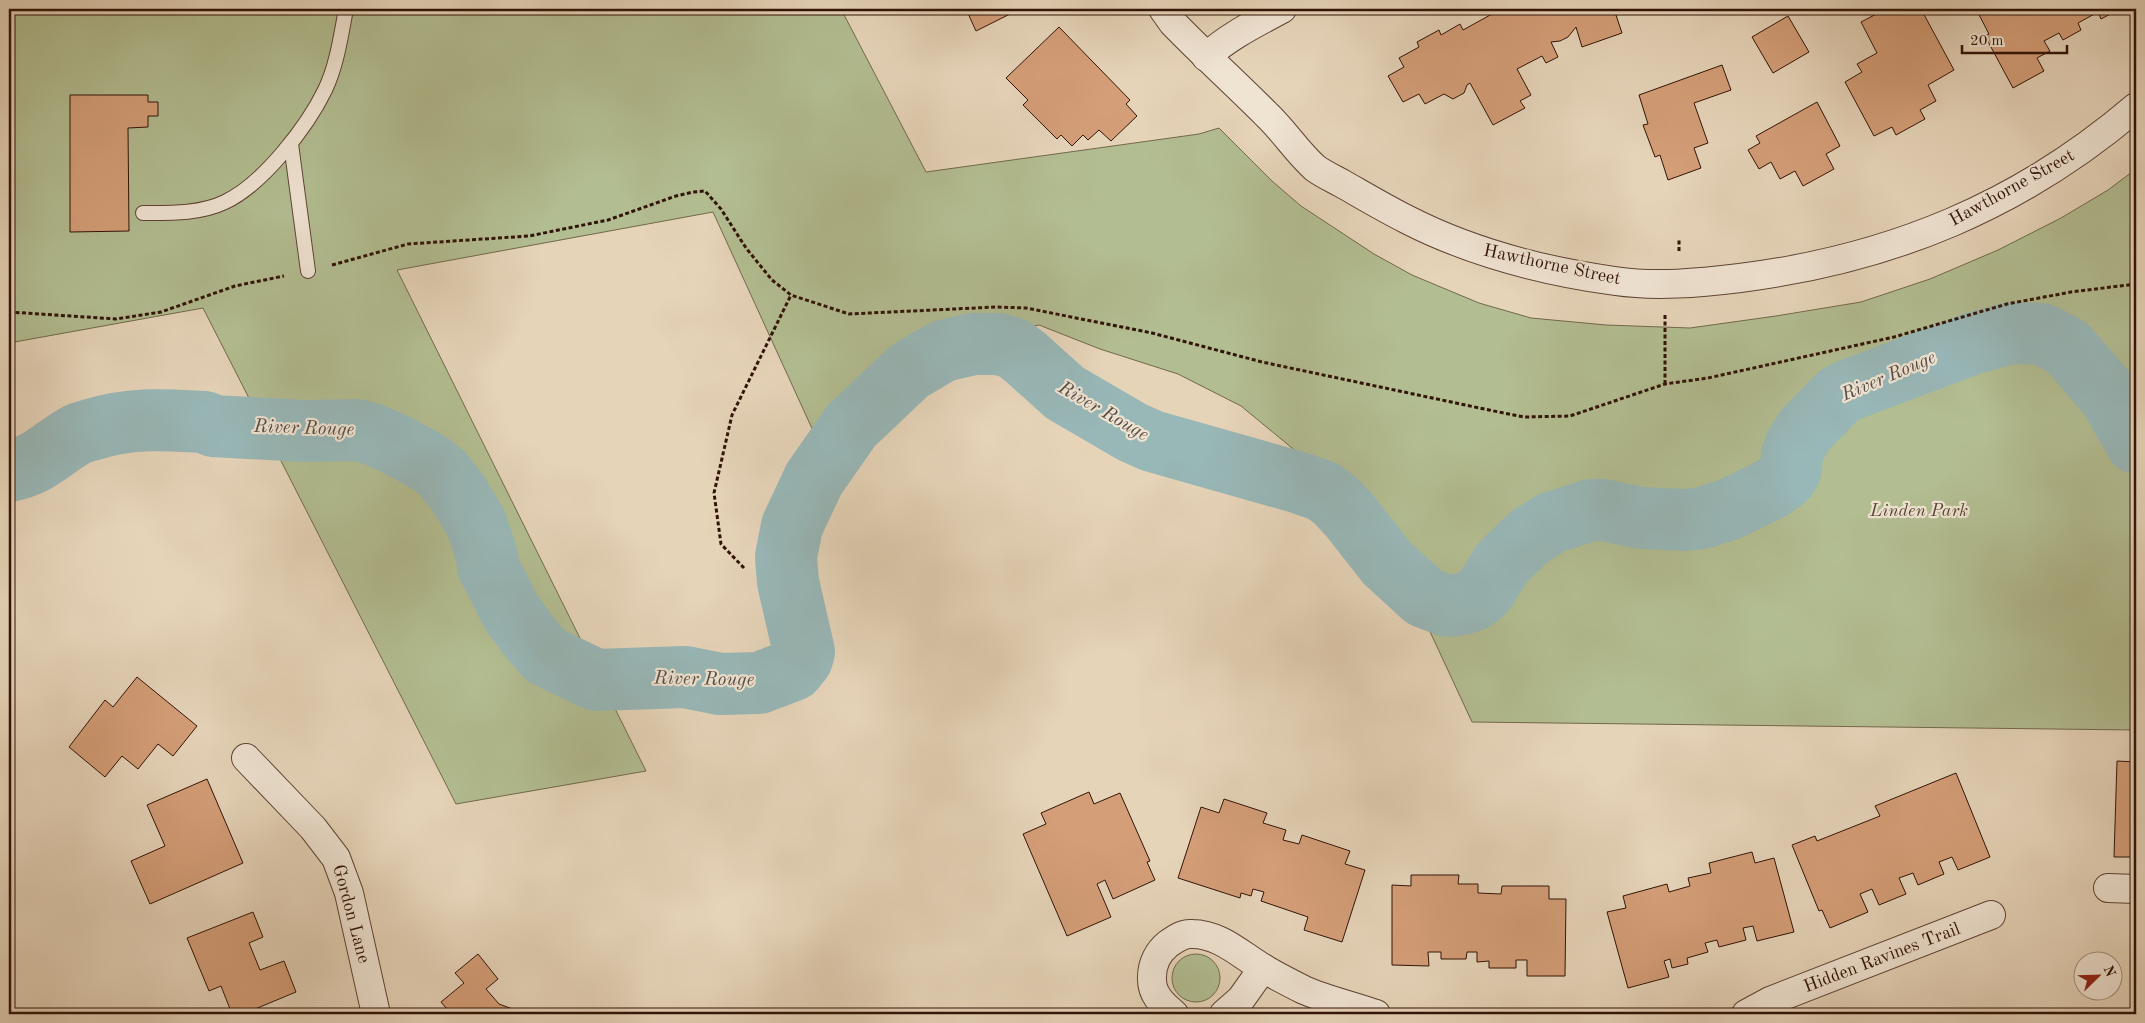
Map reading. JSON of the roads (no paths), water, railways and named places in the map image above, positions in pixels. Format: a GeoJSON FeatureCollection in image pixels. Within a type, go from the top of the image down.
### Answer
{"type":"FeatureCollection","features":[{"type":"Feature","properties":{"kind":"street","name":"Hawthorne Street"},"geometry":{"type":"LineString","coordinates":[[1163,9],[1173,23],[1269,117],[1316,168],[1383,207],[1428,230],[1490,254],[1616,282],[1697,283],[1775,274],[1832,263],[1903,242],[1958,221],[2017,190],[2106,134],[2136,107]]}},
{"type":"Feature","properties":{"kind":"street"},"geometry":{"type":"LineString","coordinates":[[1206,57],[1226,40],[1282,9]]}},
{"type":"Feature","properties":{"kind":"street","name":"Gordon Lane"},"geometry":{"type":"LineString","coordinates":[[246,758],[313,828],[336,858],[348,893],[376,1014]]}},
{"type":"Feature","properties":{"kind":"street"},"geometry":{"type":"LineString","coordinates":[[2108,888],[2136,889]]}},
{"type":"Feature","properties":{"kind":"street","name":"Hidden Ravines Trail"},"geometry":{"type":"LineString","coordinates":[[1746,1014],[1770,1001],[1991,915]]}},
{"type":"Feature","properties":{"kind":"street"},"geometry":{"type":"LineString","coordinates":[[1174,1014],[1160,1002],[1151,987],[1152,970],[1156,958],[1164,947],[1178,937],[1191,933],[1212,937],[1228,945],[1263,968],[1304,990],[1376,1014]]}},
{"type":"Feature","properties":{"kind":"street"},"geometry":{"type":"LineString","coordinates":[[1224,1014],[1241,999],[1263,968]]}},
{"type":"Feature","properties":{"kind":"lane"},"geometry":{"type":"LineString","coordinates":[[143,213],[185,213],[225,202],[259,178],[291,144],[326,89],[338,50],[346,9]]}},
{"type":"Feature","properties":{"kind":"lane"},"geometry":{"type":"LineString","coordinates":[[291,144],[308,271]]}},
{"type":"Feature","properties":{"kind":"waterway","name":"River Rouge"},"geometry":{"type":"LineString","coordinates":[[9,471],[37,461],[80,433],[108,425],[135,421],[205,422],[213,426],[305,431],[357,430],[372,434],[397,445],[431,464],[442,473],[458,493],[476,523],[487,556],[488,567],[513,615],[546,656],[596,680],[685,677],[720,684],[759,683],[793,670],[802,659],[804,652],[788,582],[786,557],[792,526],[814,479],[851,426],[909,371],[943,351],[973,344],[998,344],[1013,348],[1065,393],[1132,432],[1152,441],[1323,491],[1350,516],[1387,563],[1424,597],[1448,606],[1474,600],[1484,592],[1503,562],[1529,537],[1551,523],[1591,510],[1603,510],[1641,518],[1685,520],[1702,518],[1730,509],[1771,489],[1786,478],[1791,469],[1795,446],[1805,430],[1838,396],[1849,390],[1974,343],[2011,333],[2042,334],[2067,347],[2111,398],[2136,443]]}},
{"type":"Feature","properties":{"kind":"park label","name":"Linden Park"},"geometry":{"type":"Point","coordinates":[1919,511]}}]}
